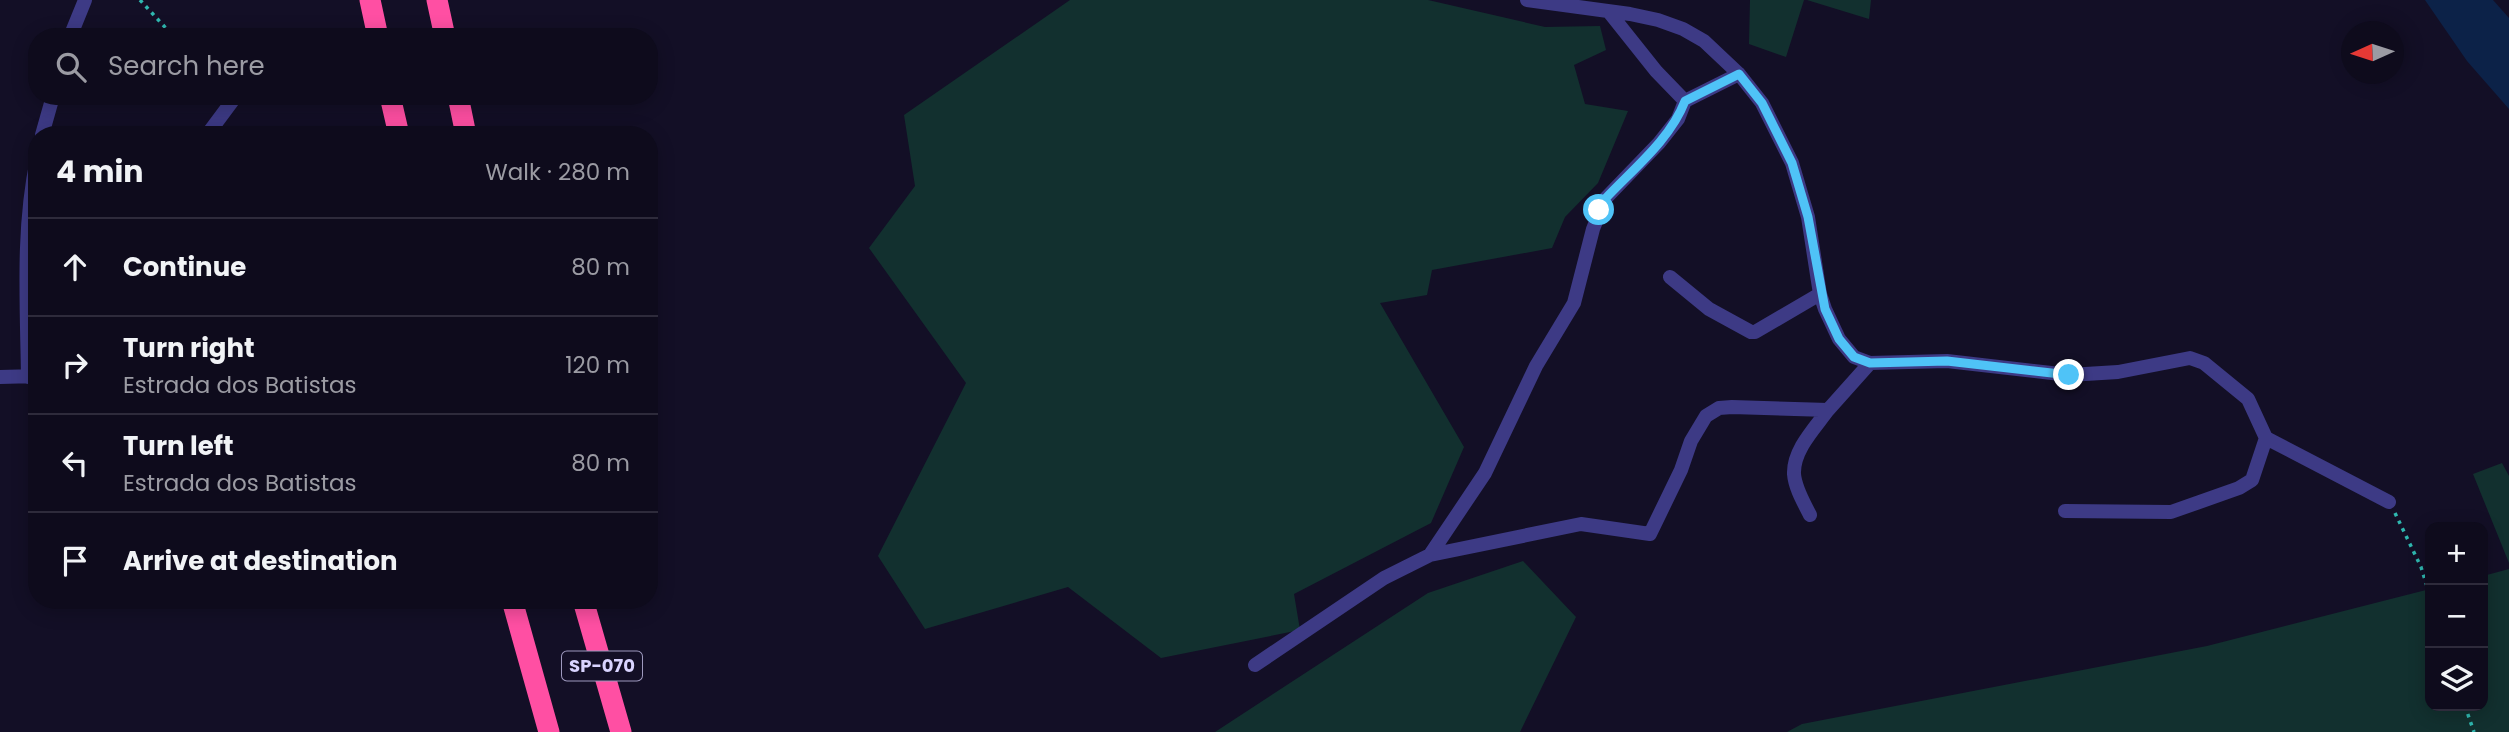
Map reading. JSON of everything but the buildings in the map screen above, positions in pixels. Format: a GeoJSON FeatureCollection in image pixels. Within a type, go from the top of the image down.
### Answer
{"type":"FeatureCollection","features":[{"type":"Feature","properties":{"kind":"highway"},"geometry":{"type":"LineString","coordinates":[[370,0],[376,28]]}},
{"type":"Feature","properties":{"kind":"highway"},"geometry":{"type":"LineString","coordinates":[[437,0],[443,28]]}},
{"type":"Feature","properties":{"kind":"highway"},"geometry":{"type":"LineString","coordinates":[[392,105],[396,126]]}},
{"type":"Feature","properties":{"kind":"highway"},"geometry":{"type":"LineString","coordinates":[[460,105],[464,126]]}},
{"type":"Feature","properties":{"kind":"highway","name":"SP-070"},"geometry":{"type":"LineString","coordinates":[[515,609],[549,732]]}},
{"type":"Feature","properties":{"kind":"highway","name":"SP-070"},"geometry":{"type":"LineString","coordinates":[[586,609],[621,732]]}},
{"type":"Feature","properties":{"kind":"street"},"geometry":{"type":"LineString","coordinates":[[74,28],[85,0]]}},
{"type":"Feature","properties":{"kind":"street"},"geometry":{"type":"LineString","coordinates":[[1527,0],[1658,20],[1683,29],[1704,41],[1739,74],[1769,115],[1792,163],[1808,217],[1820,294],[1839,339],[1854,357],[1870,363],[1947,361],[2069,375],[2118,372],[2190,358],[2204,363],[2248,399],[2266,438],[2389,502]]}},
{"type":"Feature","properties":{"kind":"street"},"geometry":{"type":"LineString","coordinates":[[1609,12],[1656,71],[1685,101]]}},
{"type":"Feature","properties":{"kind":"street"},"geometry":{"type":"LineString","coordinates":[[1430,555],[1485,473],[1536,366],[1574,303],[1593,229],[1605,199],[1659,143],[1678,118],[1685,101],[1739,74]]}},
{"type":"Feature","properties":{"kind":"street"},"geometry":{"type":"LineString","coordinates":[[45,126],[50,105]]}},
{"type":"Feature","properties":{"kind":"street"},"geometry":{"type":"LineString","coordinates":[[214,126],[229,105]]}},
{"type":"Feature","properties":{"kind":"street"},"geometry":{"type":"LineString","coordinates":[[28,219],[28,262]]}},
{"type":"Feature","properties":{"kind":"street"},"geometry":{"type":"LineString","coordinates":[[1670,277],[1709,309],[1751,332],[1820,294]]}},
{"type":"Feature","properties":{"kind":"street"},"geometry":{"type":"LineString","coordinates":[[1810,516],[1794,476],[1799,453],[1828,411],[1870,363]]}},
{"type":"Feature","properties":{"kind":"street"},"geometry":{"type":"LineString","coordinates":[[0,377],[28,376]]}},
{"type":"Feature","properties":{"kind":"street"},"geometry":{"type":"LineString","coordinates":[[1255,665],[1384,578],[1430,555],[1581,524],[1650,534],[1681,470],[1691,441],[1706,416],[1719,408],[1828,411]]}},
{"type":"Feature","properties":{"kind":"street"},"geometry":{"type":"LineString","coordinates":[[2065,511],[2171,512],[2239,488],[2252,480],[2266,438]]}},
{"type":"Feature","properties":{"kind":"path"},"geometry":{"type":"LineString","coordinates":[[140,0],[166,28]]}},
{"type":"Feature","properties":{"kind":"path"},"geometry":{"type":"LineString","coordinates":[[2389,502],[2421,567],[2427,585]]}},
{"type":"Feature","properties":{"kind":"path"},"geometry":{"type":"LineString","coordinates":[[2467,711],[2474,732]]}},
{"type":"Feature","properties":{"kind":"green space"},"geometry":{"type":"Polygon","coordinates":[[[1070,0],[1428,0],[1545,27],[1600,26],[1606,50],[1574,65],[1585,104],[1628,111],[1598,183],[1565,217],[1552,248],[1432,270],[1427,295],[1380,303],[1464,447],[1431,523],[1294,594],[1300,630],[1161,658],[1068,587],[925,629],[878,556],[966,383],[869,248],[915,186],[904,115],[1070,0]]]}},
{"type":"Feature","properties":{"kind":"green space"},"geometry":{"type":"Polygon","coordinates":[[[1750,0],[1804,0],[1786,57],[1749,44],[1750,0]]]}},
{"type":"Feature","properties":{"kind":"green space"},"geometry":{"type":"Polygon","coordinates":[[[1807,0],[1871,0],[1869,19],[1807,0]]]}},
{"type":"Feature","properties":{"kind":"green space"},"geometry":{"type":"Polygon","coordinates":[[[2502,463],[2509,476],[2509,563],[2473,474],[2502,463]]]}},
{"type":"Feature","properties":{"kind":"green space"},"geometry":{"type":"Polygon","coordinates":[[[1523,561],[1576,617],[1520,732],[1215,732],[1428,593],[1523,561]]]}},
{"type":"Feature","properties":{"kind":"green space"},"geometry":{"type":"Polygon","coordinates":[[[2509,569],[2509,732],[1787,732],[1802,724],[2207,646],[2425,590],[2425,711],[2488,711],[2488,575],[2509,569]]]}},
{"type":"Feature","properties":{"kind":"water"},"geometry":{"type":"Polygon","coordinates":[[[2425,0],[2493,0],[2509,18],[2509,109],[2467,61],[2425,0]]]}},
{"type":"Feature","properties":{"kind":"route"},"geometry":{"type":"LineString","coordinates":[[1599,210],[1605,199],[1659,143],[1678,118],[1685,101],[1739,74],[1762,103],[1792,163],[1808,217],[1820,294],[1839,339],[1854,357],[1870,363],[1947,361],[2069,375]]}}]}
